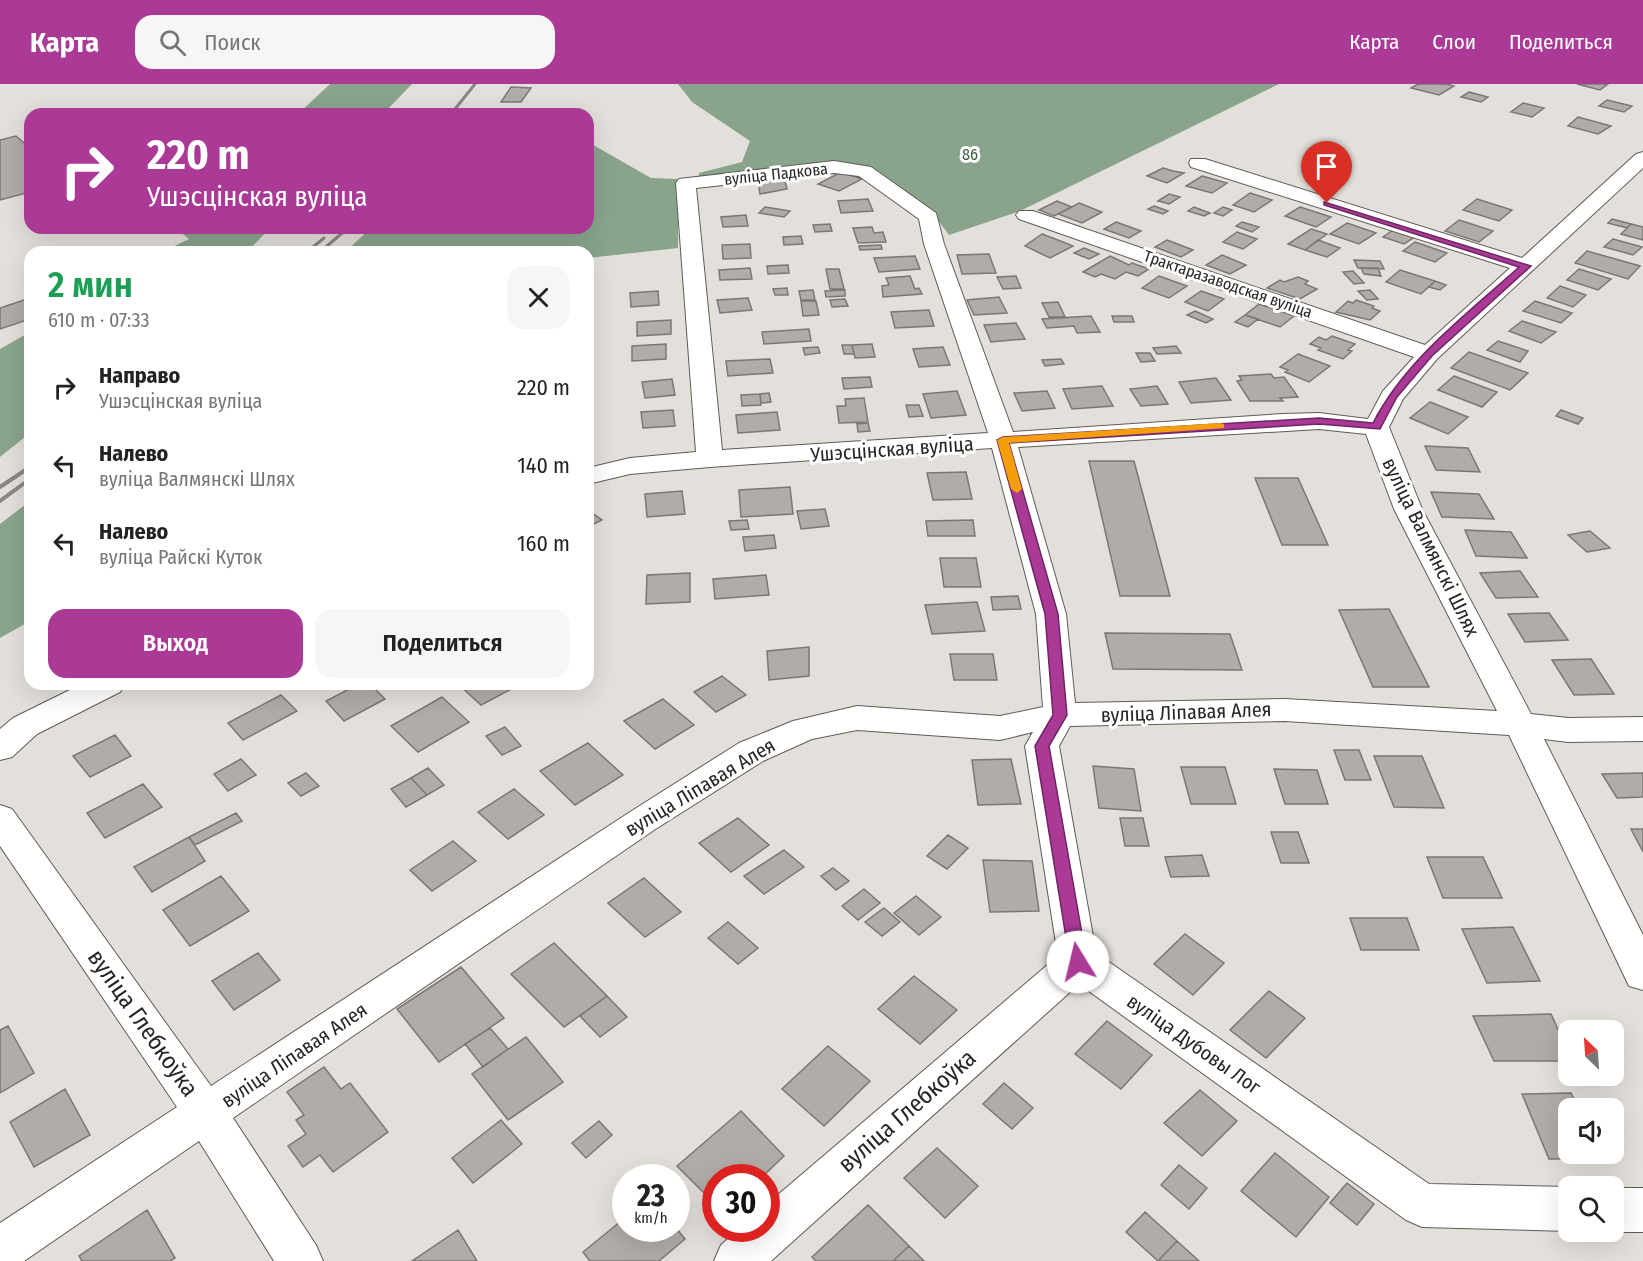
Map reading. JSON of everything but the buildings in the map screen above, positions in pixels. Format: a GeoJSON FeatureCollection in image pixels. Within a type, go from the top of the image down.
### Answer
{"type":"FeatureCollection","features":[{"type":"Feature","properties":{"kind":"street"},"geometry":{"type":"LineString","coordinates":[[1376,427],[1392,396],[1429,354],[1643,158]]}},
{"type":"Feature","properties":{"kind":"street"},"geometry":{"type":"LineString","coordinates":[[1198,163],[1526,266]]}},
{"type":"Feature","properties":{"kind":"street","name":"вуліца Падкова"},"geometry":{"type":"LineString","coordinates":[[710,459],[686,183],[834,167],[864,171],[929,217],[938,255],[1003,440]]}},
{"type":"Feature","properties":{"kind":"street","name":"Трактаразаводская вуліца"},"geometry":{"type":"LineString","coordinates":[[1026,214],[1429,354]]}},
{"type":"Feature","properties":{"kind":"street","name":"Ушэсцінская вуліца"},"geometry":{"type":"LineString","coordinates":[[594,475],[630,466],[710,459],[1310,421],[1376,427]]}},
{"type":"Feature","properties":{"kind":"street","name":"вуліца Валмянскі Шлях"},"geometry":{"type":"LineString","coordinates":[[1376,427],[1408,509],[1520,724],[1643,974]]}},
{"type":"Feature","properties":{"kind":"street"},"geometry":{"type":"LineString","coordinates":[[1003,440],[1052,614],[1060,715],[1042,746],[1078,962]]}},
{"type":"Feature","properties":{"kind":"street"},"geometry":{"type":"LineString","coordinates":[[0,748],[25,726],[97,690]]}},
{"type":"Feature","properties":{"kind":"street","name":"вуліца Ліпавая Алея"},"geometry":{"type":"LineString","coordinates":[[0,1250],[642,820],[751,752],[778,738],[805,729],[857,718],[1000,728],[1060,715],[1285,710],[1520,724],[1568,730],[1643,729]]}},
{"type":"Feature","properties":{"kind":"street","name":"вуліца Глебкоўка"},"geometry":{"type":"LineString","coordinates":[[0,818],[206,1114],[300,1261]]}},
{"type":"Feature","properties":{"kind":"street","name":"вуліца Дубовы Лог"},"geometry":{"type":"LineString","coordinates":[[1078,962],[1422,1205],[1558,1209]]}},
{"type":"Feature","properties":{"kind":"street","name":"вуліца Глебкоўка"},"geometry":{"type":"LineString","coordinates":[[737,1261],[1078,962]]}},
{"type":"Feature","properties":{"kind":"street"},"geometry":{"type":"LineString","coordinates":[[1624,1210],[1643,1210]]}},
{"type":"Feature","properties":{"kind":"green space"},"geometry":{"type":"Polygon","coordinates":[[[330,84],[412,84],[389,108],[304,108],[330,84]]]}},
{"type":"Feature","properties":{"kind":"green space","name":"86"},"geometry":{"type":"Polygon","coordinates":[[[678,84],[1279,84],[1020,211],[949,235],[934,215],[872,170],[699,180],[699,173],[742,162],[750,141],[692,102],[678,84]]]}},
{"type":"Feature","properties":{"kind":"green space"},"geometry":{"type":"Polygon","coordinates":[[[594,145],[651,178],[678,179],[678,248],[594,257],[594,246],[352,246],[364,234],[594,234],[594,145]]]}},
{"type":"Feature","properties":{"kind":"green space"},"geometry":{"type":"Polygon","coordinates":[[[183,234],[264,234],[253,246],[174,246],[189,239],[183,234]]]}},
{"type":"Feature","properties":{"kind":"green space"},"geometry":{"type":"Polygon","coordinates":[[[24,335],[24,438],[0,457],[0,349],[24,335]]]}},
{"type":"Feature","properties":{"kind":"green space"},"geometry":{"type":"Polygon","coordinates":[[[24,506],[24,624],[0,638],[0,524],[24,506]]]}},
{"type":"Feature","properties":{"kind":"railway"},"geometry":{"type":"LineString","coordinates":[[456,108],[475,84]]}},
{"type":"Feature","properties":{"kind":"railway"},"geometry":{"type":"LineString","coordinates":[[327,246],[341,234]]}},
{"type":"Feature","properties":{"kind":"railway"},"geometry":{"type":"LineString","coordinates":[[314,246],[324,238]]}},
{"type":"Feature","properties":{"kind":"railway"},"geometry":{"type":"LineString","coordinates":[[0,487],[24,471]]}},
{"type":"Feature","properties":{"kind":"railway"},"geometry":{"type":"LineString","coordinates":[[0,501],[24,483]]}},
{"type":"Feature","properties":{"kind":"slow traffic"},"geometry":{"type":"LineString","coordinates":[[1017,489],[1003,440],[1220,426]]}},
{"type":"Feature","properties":{"kind":"route"},"geometry":{"type":"LineString","coordinates":[[1078,962],[1042,746],[1060,715],[1052,614],[1003,440],[1319,421],[1376,427],[1392,396],[1429,354],[1526,266],[1327,203]]}}]}
